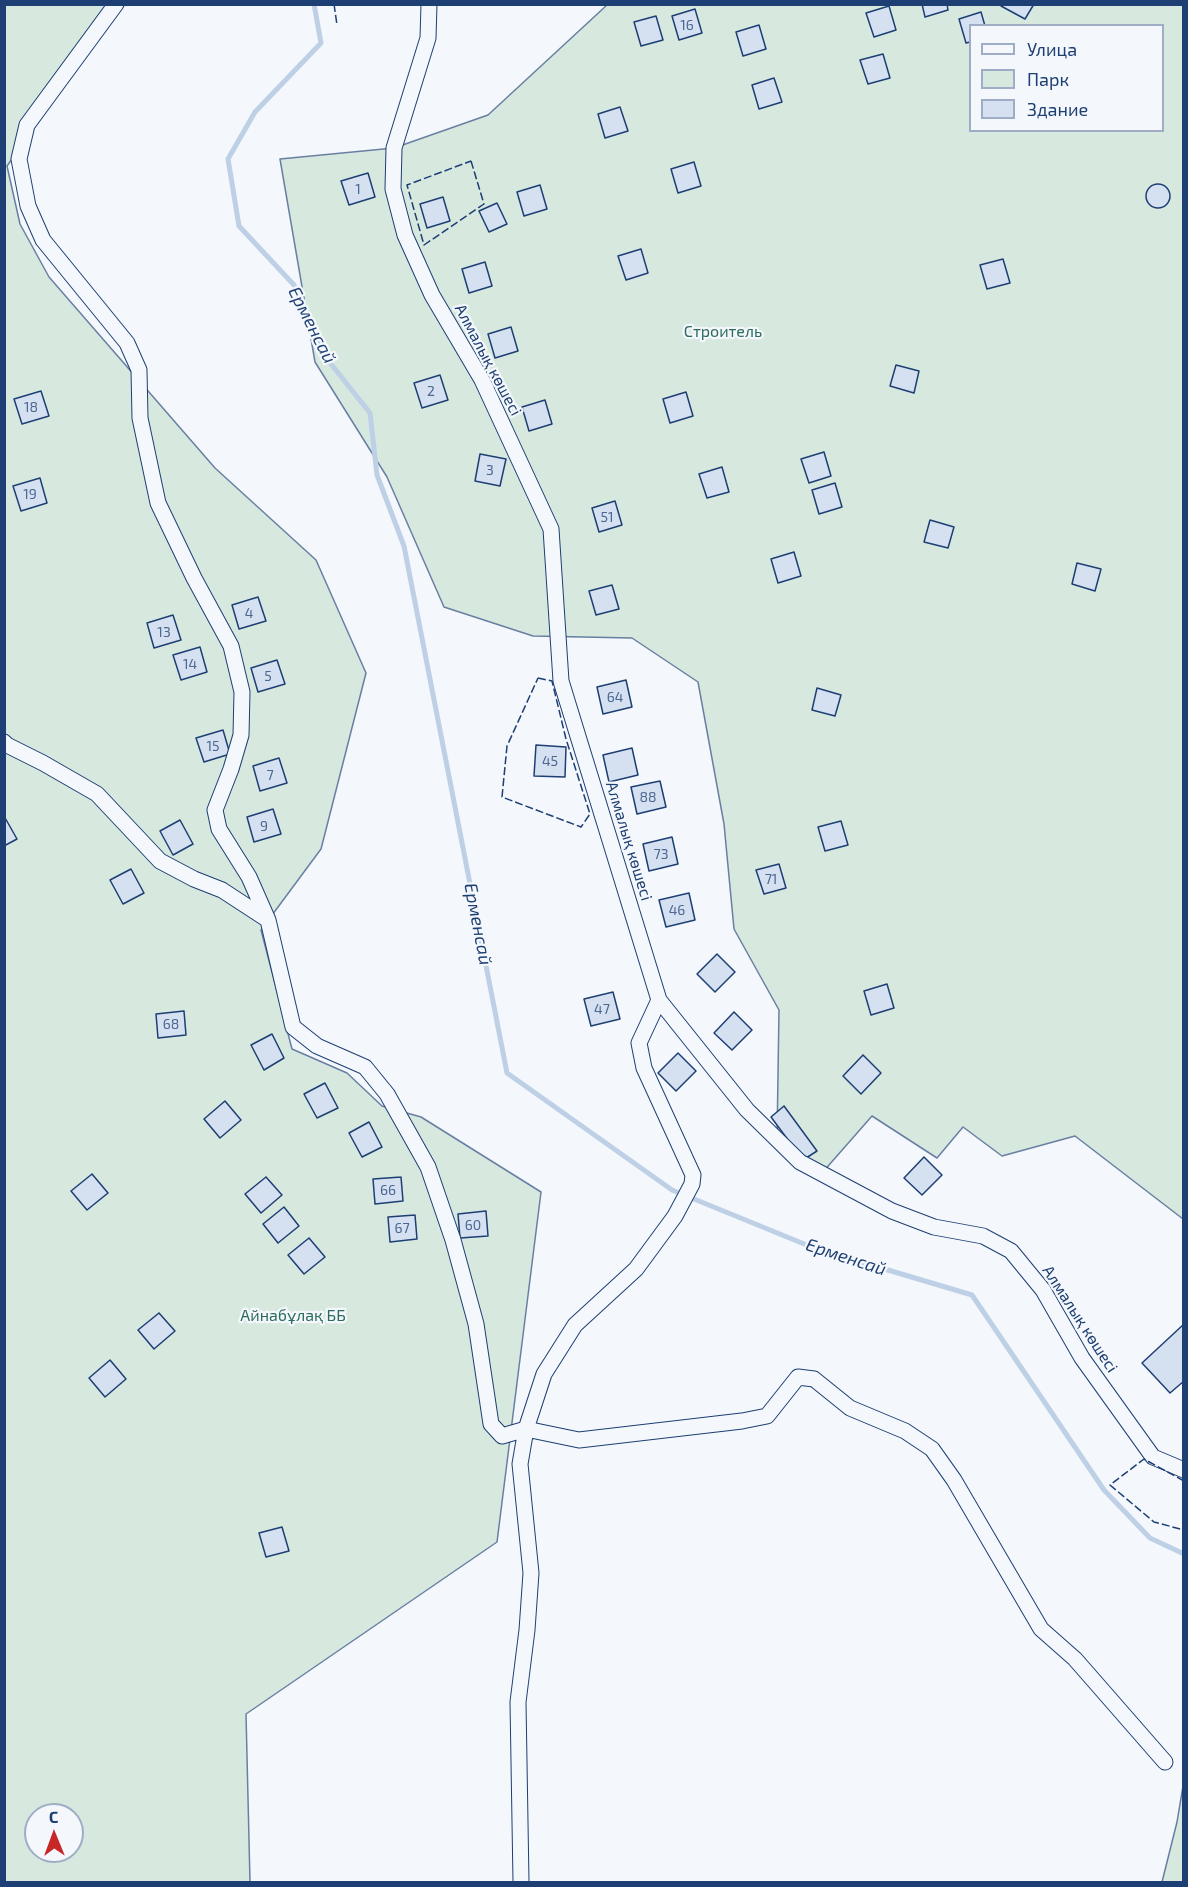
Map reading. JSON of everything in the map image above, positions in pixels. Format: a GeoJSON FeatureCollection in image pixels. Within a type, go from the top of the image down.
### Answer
{"type":"FeatureCollection","features":[{"type":"Feature","properties":{"kind":"street"},"geometry":{"type":"LineString","coordinates":[[116,4],[27,125],[19,159],[28,206],[43,240],[127,343],[139,370],[140,418],[158,503],[194,578],[231,646],[242,692],[241,735],[215,810],[219,829],[249,877],[268,920],[293,1027],[317,1046],[365,1067],[387,1094],[428,1167],[453,1240],[477,1324],[491,1424],[502,1436],[526,1429],[579,1440],[742,1421],[766,1416],[798,1377],[813,1379],[850,1408],[905,1431],[932,1449],[954,1480],[1041,1629],[1075,1659],[1165,1762]]}},
{"type":"Feature","properties":{"kind":"street","name":"Алмалық көшесі"},"geometry":{"type":"LineString","coordinates":[[429,4],[428,38],[394,148],[393,189],[405,235],[432,295],[482,380],[551,529],[561,681],[659,1000],[747,1110],[800,1162],[892,1211],[934,1227],[983,1236],[1011,1251],[1042,1290],[1082,1358],[1153,1457],[1184,1470]]}},
{"type":"Feature","properties":{"kind":"street"},"geometry":{"type":"LineString","coordinates":[[4,742],[98,794],[160,861],[194,879],[222,890],[268,920]]}},
{"type":"Feature","properties":{"kind":"street"},"geometry":{"type":"LineString","coordinates":[[520,1882],[518,1702],[531,1573],[520,1464],[526,1429],[544,1374],[575,1325],[636,1269],[675,1216],[692,1184],[693,1175],[644,1068],[639,1043],[659,1000]]}},
{"type":"Feature","properties":{"kind":"green space","name":"Айнабұлақ ББ"},"geometry":{"type":"Polygon","coordinates":[[[5,5],[121,5],[7,166],[20,224],[49,277],[215,468],[316,560],[366,673],[321,849],[261,930],[292,1049],[347,1073],[382,1106],[421,1117],[541,1192],[497,1542],[246,1714],[250,1882],[5,1882],[5,5]]]}},
{"type":"Feature","properties":{"kind":"green space","name":"Строитель"},"geometry":{"type":"Polygon","coordinates":[[[607,5],[1183,5],[1183,1219],[1075,1136],[1002,1156],[963,1127],[937,1158],[872,1116],[822,1173],[777,1140],[779,1010],[734,929],[724,824],[698,682],[632,638],[533,636],[444,607],[387,477],[315,362],[280,159],[394,148],[488,115],[607,5]]]}},
{"type":"Feature","properties":{"kind":"green space"},"geometry":{"type":"Polygon","coordinates":[[[1183,1786],[1183,1882],[1162,1882],[1177,1822],[1183,1786]]]}},
{"type":"Feature","properties":{"kind":"building"},"geometry":{"type":"Polygon","coordinates":[[[922,4],[947,4],[948,10],[925,17],[922,4]]]}},
{"type":"Feature","properties":{"kind":"building"},"geometry":{"type":"Polygon","coordinates":[[[1002,4],[1034,4],[1025,19],[1001,6],[1002,4]]]}},
{"type":"Feature","properties":{"kind":"building"},"geometry":{"type":"Polygon","coordinates":[[[889,6],[896,30],[874,37],[866,13],[889,6]]]}},
{"type":"Feature","properties":{"kind":"building"},"geometry":{"type":"Polygon","coordinates":[[[695,9],[702,33],[679,40],[672,16],[695,9]]]}},
{"type":"Feature","properties":{"kind":"building"},"geometry":{"type":"Polygon","coordinates":[[[981,12],[984,24],[969,24],[969,42],[966,43],[959,19],[981,12]]]}},
{"type":"Feature","properties":{"kind":"building"},"geometry":{"type":"Polygon","coordinates":[[[656,16],[663,40],[641,46],[634,22],[656,16]]]}},
{"type":"Feature","properties":{"kind":"building"},"geometry":{"type":"Polygon","coordinates":[[[759,25],[766,49],[743,56],[736,32],[759,25]]]}},
{"type":"Feature","properties":{"kind":"building"},"geometry":{"type":"Polygon","coordinates":[[[883,54],[890,78],[868,84],[860,60],[883,54]]]}},
{"type":"Feature","properties":{"kind":"building"},"geometry":{"type":"Polygon","coordinates":[[[774,78],[782,102],[759,109],[752,85],[774,78]]]}},
{"type":"Feature","properties":{"kind":"building"},"geometry":{"type":"Polygon","coordinates":[[[620,107],[628,131],[605,138],[598,114],[620,107]]]}},
{"type":"Feature","properties":{"kind":"building"},"geometry":{"type":"Polygon","coordinates":[[[694,162],[701,186],[678,193],[671,169],[694,162]]]}},
{"type":"Feature","properties":{"kind":"building"},"geometry":{"type":"Polygon","coordinates":[[[368,173],[375,197],[349,205],[341,181],[368,173]]]}},
{"type":"Feature","properties":{"kind":"building"},"geometry":{"type":"Polygon","coordinates":[[[1158,184],[1163,185],[1169,191],[1169,201],[1163,207],[1158,208],[1153,207],[1147,201],[1146,196],[1147,191],[1153,185],[1158,184]]]}},
{"type":"Feature","properties":{"kind":"building"},"geometry":{"type":"Polygon","coordinates":[[[540,185],[547,209],[524,216],[517,192],[540,185]]]}},
{"type":"Feature","properties":{"kind":"building"},"geometry":{"type":"Polygon","coordinates":[[[443,197],[450,221],[427,228],[420,204],[443,197]]]}},
{"type":"Feature","properties":{"kind":"building"},"geometry":{"type":"Polygon","coordinates":[[[497,203],[507,224],[489,232],[479,211],[497,203]]]}},
{"type":"Feature","properties":{"kind":"building"},"geometry":{"type":"Polygon","coordinates":[[[641,249],[648,273],[626,280],[618,256],[641,249]]]}},
{"type":"Feature","properties":{"kind":"building"},"geometry":{"type":"Polygon","coordinates":[[[1003,259],[1010,283],[987,289],[980,265],[1003,259]]]}},
{"type":"Feature","properties":{"kind":"building"},"geometry":{"type":"Polygon","coordinates":[[[485,262],[492,286],[469,293],[462,269],[485,262]]]}},
{"type":"Feature","properties":{"kind":"building"},"geometry":{"type":"Polygon","coordinates":[[[511,327],[518,351],[495,358],[488,334],[511,327]]]}},
{"type":"Feature","properties":{"kind":"building"},"geometry":{"type":"Polygon","coordinates":[[[896,365],[919,371],[914,393],[890,386],[896,365]]]}},
{"type":"Feature","properties":{"kind":"building"},"geometry":{"type":"Polygon","coordinates":[[[440,375],[448,400],[422,408],[414,383],[440,375]]]}},
{"type":"Feature","properties":{"kind":"building"},"geometry":{"type":"Polygon","coordinates":[[[41,391],[49,416],[22,424],[14,399],[41,391]]]}},
{"type":"Feature","properties":{"kind":"building"},"geometry":{"type":"Polygon","coordinates":[[[686,392],[693,416],[670,423],[663,399],[686,392]]]}},
{"type":"Feature","properties":{"kind":"building"},"geometry":{"type":"Polygon","coordinates":[[[545,400],[552,424],[529,431],[522,407],[545,400]]]}},
{"type":"Feature","properties":{"kind":"building"},"geometry":{"type":"Polygon","coordinates":[[[824,452],[831,476],[809,483],[801,459],[824,452]]]}},
{"type":"Feature","properties":{"kind":"building"},"geometry":{"type":"Polygon","coordinates":[[[480,454],[506,459],[500,486],[475,481],[480,454]]]}},
{"type":"Feature","properties":{"kind":"building"},"geometry":{"type":"Polygon","coordinates":[[[722,467],[729,492],[707,498],[699,474],[722,467]]]}},
{"type":"Feature","properties":{"kind":"building"},"geometry":{"type":"Polygon","coordinates":[[[40,478],[47,503],[21,511],[13,486],[40,478]]]}},
{"type":"Feature","properties":{"kind":"building"},"geometry":{"type":"Polygon","coordinates":[[[835,483],[842,507],[819,514],[812,490],[835,483]]]}},
{"type":"Feature","properties":{"kind":"building"},"geometry":{"type":"Polygon","coordinates":[[[615,501],[622,525],[599,532],[592,508],[615,501]]]}},
{"type":"Feature","properties":{"kind":"building"},"geometry":{"type":"Polygon","coordinates":[[[930,520],[954,527],[948,548],[924,542],[930,520]]]}},
{"type":"Feature","properties":{"kind":"building"},"geometry":{"type":"Polygon","coordinates":[[[794,552],[801,576],[778,583],[771,559],[794,552]]]}},
{"type":"Feature","properties":{"kind":"building"},"geometry":{"type":"Polygon","coordinates":[[[1077,563],[1101,569],[1095,591],[1072,584],[1077,563]]]}},
{"type":"Feature","properties":{"kind":"building"},"geometry":{"type":"Polygon","coordinates":[[[612,585],[619,609],[596,615],[589,591],[612,585]]]}},
{"type":"Feature","properties":{"kind":"building"},"geometry":{"type":"Polygon","coordinates":[[[258,597],[266,621],[239,629],[232,605],[258,597]]]}},
{"type":"Feature","properties":{"kind":"building"},"geometry":{"type":"Polygon","coordinates":[[[173,615],[181,640],[154,648],[147,623],[173,615]]]}},
{"type":"Feature","properties":{"kind":"building"},"geometry":{"type":"Polygon","coordinates":[[[200,647],[207,672],[181,680],[173,655],[200,647]]]}},
{"type":"Feature","properties":{"kind":"building"},"geometry":{"type":"Polygon","coordinates":[[[277,660],[285,684],[258,692],[251,668],[277,660]]]}},
{"type":"Feature","properties":{"kind":"building"},"geometry":{"type":"Polygon","coordinates":[[[626,680],[632,707],[603,714],[597,687],[626,680]]]}},
{"type":"Feature","properties":{"kind":"building"},"geometry":{"type":"Polygon","coordinates":[[[817,688],[841,695],[835,716],[812,710],[817,688]]]}},
{"type":"Feature","properties":{"kind":"building"},"geometry":{"type":"Polygon","coordinates":[[[223,730],[230,754],[204,762],[196,738],[223,730]]]}},
{"type":"Feature","properties":{"kind":"building"},"geometry":{"type":"Polygon","coordinates":[[[536,745],[566,747],[565,777],[534,776],[536,745]]]}},
{"type":"Feature","properties":{"kind":"building"},"geometry":{"type":"Polygon","coordinates":[[[632,748],[638,775],[609,782],[603,755],[632,748]]]}},
{"type":"Feature","properties":{"kind":"building"},"geometry":{"type":"Polygon","coordinates":[[[279,758],[287,783],[260,791],[253,766],[279,758]]]}},
{"type":"Feature","properties":{"kind":"building"},"geometry":{"type":"Polygon","coordinates":[[[660,781],[666,807],[637,814],[631,787],[660,781]]]}},
{"type":"Feature","properties":{"kind":"building"},"geometry":{"type":"Polygon","coordinates":[[[273,809],[281,834],[254,842],[247,817],[273,809]]]}},
{"type":"Feature","properties":{"kind":"building"},"geometry":{"type":"Polygon","coordinates":[[[4,816],[17,839],[4,846],[4,816]]]}},
{"type":"Feature","properties":{"kind":"building"},"geometry":{"type":"Polygon","coordinates":[[[180,820],[193,844],[173,855],[160,831],[180,820]]]}},
{"type":"Feature","properties":{"kind":"building"},"geometry":{"type":"Polygon","coordinates":[[[841,821],[848,845],[825,851],[818,827],[841,821]]]}},
{"type":"Feature","properties":{"kind":"building"},"geometry":{"type":"Polygon","coordinates":[[[672,837],[678,864],[649,871],[643,844],[672,837]]]}},
{"type":"Feature","properties":{"kind":"building"},"geometry":{"type":"Polygon","coordinates":[[[779,864],[786,888],[764,894],[756,870],[779,864]]]}},
{"type":"Feature","properties":{"kind":"building"},"geometry":{"type":"Polygon","coordinates":[[[131,869],[144,893],[123,904],[110,880],[131,869]]]}},
{"type":"Feature","properties":{"kind":"building"},"geometry":{"type":"Polygon","coordinates":[[[689,893],[695,920],[666,927],[659,900],[689,893]]]}},
{"type":"Feature","properties":{"kind":"building"},"geometry":{"type":"Polygon","coordinates":[[[717,954],[735,972],[715,992],[697,974],[717,954]]]}},
{"type":"Feature","properties":{"kind":"building"},"geometry":{"type":"Polygon","coordinates":[[[887,984],[894,1008],[871,1015],[864,991],[887,984]]]}},
{"type":"Feature","properties":{"kind":"building"},"geometry":{"type":"Polygon","coordinates":[[[613,992],[620,1019],[591,1026],[584,999],[613,992]]]}},
{"type":"Feature","properties":{"kind":"building"},"geometry":{"type":"Polygon","coordinates":[[[184,1011],[186,1035],[158,1038],[156,1014],[184,1011]]]}},
{"type":"Feature","properties":{"kind":"building"},"geometry":{"type":"Polygon","coordinates":[[[734,1012],[752,1030],[732,1050],[714,1033],[734,1012]]]}},
{"type":"Feature","properties":{"kind":"building"},"geometry":{"type":"Polygon","coordinates":[[[272,1034],[284,1058],[264,1070],[251,1045],[272,1034]]]}},
{"type":"Feature","properties":{"kind":"building"},"geometry":{"type":"Polygon","coordinates":[[[678,1053],[696,1071],[676,1091],[658,1073],[678,1053]]]}},
{"type":"Feature","properties":{"kind":"building"},"geometry":{"type":"Polygon","coordinates":[[[863,1055],[881,1073],[861,1094],[843,1076],[863,1055]]]}},
{"type":"Feature","properties":{"kind":"building"},"geometry":{"type":"Polygon","coordinates":[[[325,1083],[338,1108],[317,1118],[304,1094],[325,1083]]]}},
{"type":"Feature","properties":{"kind":"building"},"geometry":{"type":"Polygon","coordinates":[[[225,1101],[241,1120],[220,1138],[204,1119],[225,1101]]]}},
{"type":"Feature","properties":{"kind":"building"},"geometry":{"type":"Polygon","coordinates":[[[784,1106],[817,1151],[803,1160],[771,1117],[784,1106]]]}},
{"type":"Feature","properties":{"kind":"building"},"geometry":{"type":"Polygon","coordinates":[[[369,1122],[382,1147],[362,1157],[349,1133],[369,1122]]]}},
{"type":"Feature","properties":{"kind":"building"},"geometry":{"type":"Polygon","coordinates":[[[924,1157],[942,1175],[922,1195],[904,1178],[924,1157]]]}},
{"type":"Feature","properties":{"kind":"building"},"geometry":{"type":"Polygon","coordinates":[[[92,1174],[108,1193],[87,1210],[71,1191],[92,1174]]]}},
{"type":"Feature","properties":{"kind":"building"},"geometry":{"type":"Polygon","coordinates":[[[266,1177],[282,1195],[261,1213],[245,1194],[266,1177]]]}},
{"type":"Feature","properties":{"kind":"building"},"geometry":{"type":"Polygon","coordinates":[[[401,1177],[403,1201],[375,1204],[373,1179],[401,1177]]]}},
{"type":"Feature","properties":{"kind":"building"},"geometry":{"type":"Polygon","coordinates":[[[284,1207],[299,1226],[278,1243],[263,1224],[284,1207]]]}},
{"type":"Feature","properties":{"kind":"building"},"geometry":{"type":"Polygon","coordinates":[[[486,1211],[488,1236],[460,1238],[458,1214],[486,1211]]]}},
{"type":"Feature","properties":{"kind":"building"},"geometry":{"type":"Polygon","coordinates":[[[415,1215],[417,1239],[390,1242],[388,1217],[415,1215]]]}},
{"type":"Feature","properties":{"kind":"building"},"geometry":{"type":"Polygon","coordinates":[[[309,1238],[325,1257],[304,1274],[288,1255],[309,1238]]]}},
{"type":"Feature","properties":{"kind":"building"},"geometry":{"type":"Polygon","coordinates":[[[159,1313],[175,1331],[154,1349],[138,1330],[159,1313]]]}},
{"type":"Feature","properties":{"kind":"building"},"geometry":{"type":"Polygon","coordinates":[[[1184,1324],[1184,1381],[1170,1393],[1142,1363],[1184,1324]]]}},
{"type":"Feature","properties":{"kind":"building"},"geometry":{"type":"Polygon","coordinates":[[[110,1360],[126,1379],[105,1397],[89,1378],[110,1360]]]}},
{"type":"Feature","properties":{"kind":"building"},"geometry":{"type":"Polygon","coordinates":[[[282,1527],[289,1551],[266,1557],[259,1533],[282,1527]]]}},
{"type":"Feature","properties":{"kind":"waterway","name":"Ерменсай"},"geometry":{"type":"LineString","coordinates":[[314,4],[321,43],[255,112],[228,159],[239,226],[294,285],[331,364],[370,413],[377,475],[404,546],[507,1073],[672,1190],[814,1248],[972,1295],[1104,1490],[1150,1538],[1184,1554]]}},
{"type":"Feature","properties":{"kind":"fence"},"geometry":{"type":"LineString","coordinates":[[334,4],[337,25]]}},
{"type":"Feature","properties":{"kind":"fence"},"geometry":{"type":"LineString","coordinates":[[471,161],[484,204],[424,245],[407,185],[471,161]]}},
{"type":"Feature","properties":{"kind":"fence"},"geometry":{"type":"LineString","coordinates":[[538,678],[552,681],[566,739],[590,814],[581,827],[502,797],[507,746],[538,678]]}},
{"type":"Feature","properties":{"kind":"fence"},"geometry":{"type":"LineString","coordinates":[[1184,1481],[1144,1459],[1110,1485],[1154,1522],[1184,1530]]}}]}
